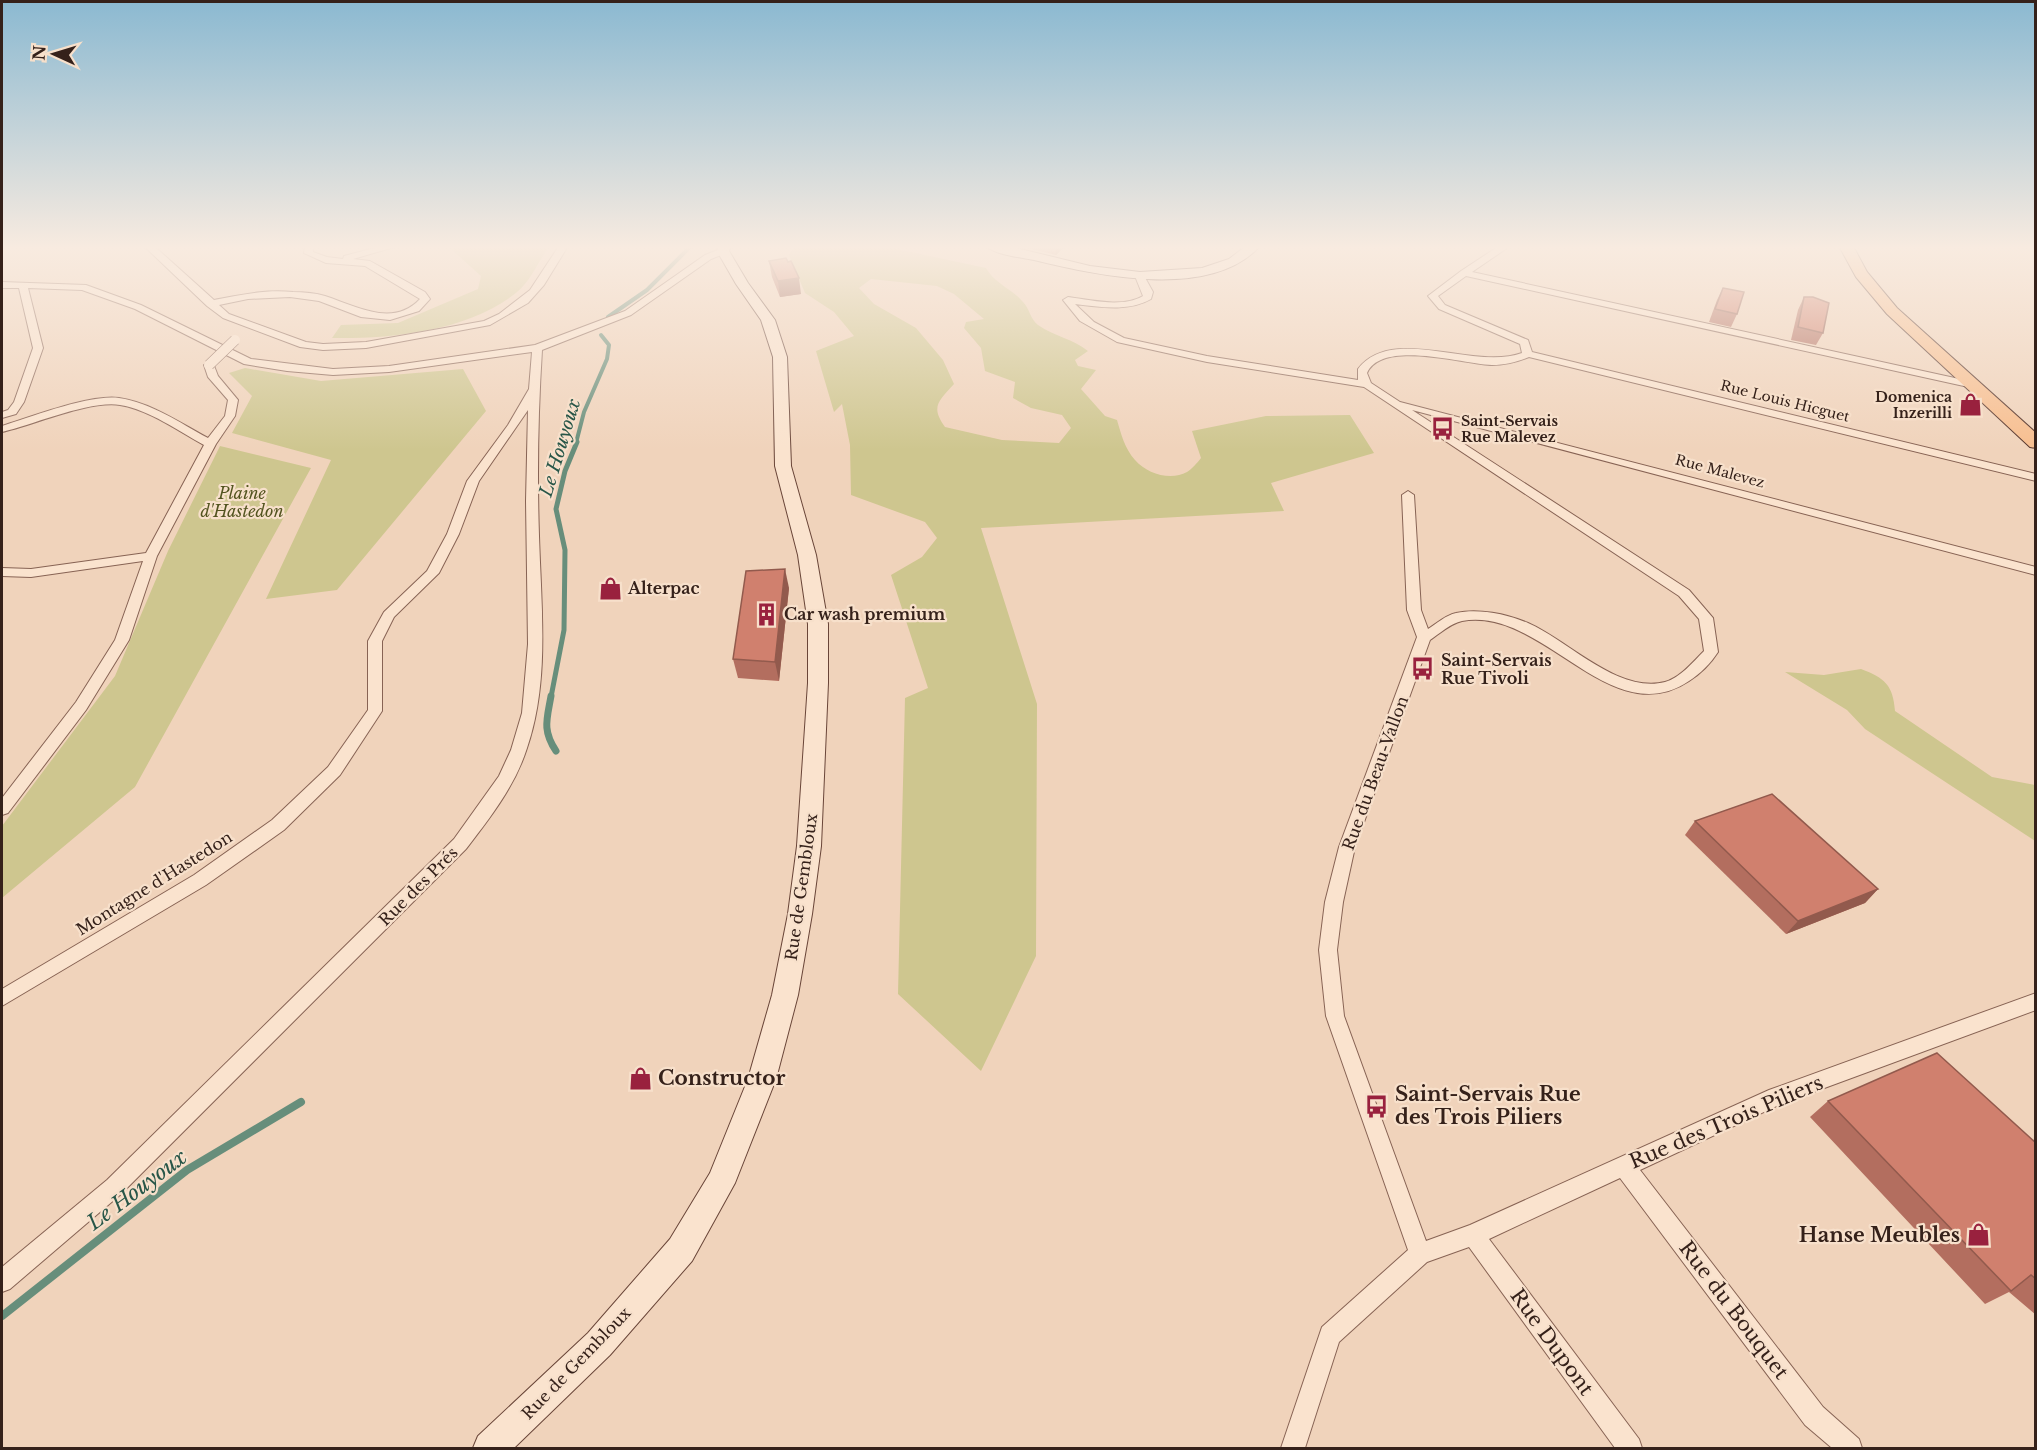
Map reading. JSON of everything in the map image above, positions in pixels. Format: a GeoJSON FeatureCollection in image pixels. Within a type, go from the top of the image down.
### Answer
{"type":"FeatureCollection","features":[{"type":"Feature","properties":{"kind":"main road","name":"Rue de Gembloux"},"geometry":{"type":"LineString","coordinates":[[490,1449],[599,1344],[681,1250],[720,1183],[762,1079],[785,995],[800,914],[809,846],[818,683],[818,624],[807,555],[783,466],[780,357],[768,320],[763,314]]}},
{"type":"Feature","properties":{"kind":"main road"},"geometry":{"type":"LineString","coordinates":[[1895,314],[2036,443]]}},
{"type":"Feature","properties":{"kind":"street"},"geometry":{"type":"LineString","coordinates":[[2,415],[12,412],[19,402],[38,348],[30,314]]}},
{"type":"Feature","properties":{"kind":"street"},"geometry":{"type":"LineString","coordinates":[[151,314],[248,362],[333,372],[389,369],[537,348],[626,314]]}},
{"type":"Feature","properties":{"kind":"street"},"geometry":{"type":"LineString","coordinates":[[222,314],[254,328],[304,345],[344,347],[387,342],[487,323],[508,314]]}},
{"type":"Feature","properties":{"kind":"street"},"geometry":{"type":"LineString","coordinates":[[360,314],[390,316],[399,314]]}},
{"type":"Feature","properties":{"kind":"street"},"geometry":{"type":"LineString","coordinates":[[1078,314],[1108,335],[1121,340],[1207,359],[1366,384],[1684,593],[1706,618],[1711,652],[1692,672],[1671,686],[1653,689],[1628,686],[1606,676],[1523,626],[1487,616],[1457,617],[1424,637],[1414,610],[1408,495]]}},
{"type":"Feature","properties":{"kind":"street"},"geometry":{"type":"LineString","coordinates":[[1366,384],[1361,374],[1364,367],[1375,358],[1395,352],[1421,352],[1491,362],[1515,360],[1528,354],[1524,342],[1456,314]]}},
{"type":"Feature","properties":{"kind":"street"},"geometry":{"type":"LineString","coordinates":[[1647,314],[1972,386]]}},
{"type":"Feature","properties":{"kind":"street"},"geometry":{"type":"LineString","coordinates":[[2,809],[81,706],[122,640],[151,556],[210,444],[230,416],[233,400],[213,377],[209,365],[235,340],[254,328]]}},
{"type":"Feature","properties":{"kind":"street","name":"Rue des Prés"},"geometry":{"type":"LineString","coordinates":[[2,1281],[114,1187],[460,844],[493,802],[514,764],[530,710],[535,646],[530,456],[537,348]]}},
{"type":"Feature","properties":{"kind":"street","name":"Rue Louis Hicguet"},"geometry":{"type":"LineString","coordinates":[[1528,354],[2036,478]]}},
{"type":"Feature","properties":{"kind":"street","name":"Montagne d'Hastedon"},"geometry":{"type":"LineString","coordinates":[[2,998],[200,880],[278,825],[334,771],[375,711],[375,640],[389,615],[432,573],[453,534],[473,481],[513,426],[534,385]]}},
{"type":"Feature","properties":{"kind":"street"},"geometry":{"type":"LineString","coordinates":[[2,429],[98,403],[117,401],[149,411],[210,444]]}},
{"type":"Feature","properties":{"kind":"street","name":"Rue Malevez"},"geometry":{"type":"LineString","coordinates":[[1397,404],[1411,405],[1458,417],[2036,571]]}},
{"type":"Feature","properties":{"kind":"street"},"geometry":{"type":"LineString","coordinates":[[2,572],[31,573],[151,556]]}},
{"type":"Feature","properties":{"kind":"street","name":"Rue du Beau-Vallon"},"geometry":{"type":"LineString","coordinates":[[1420,1254],[1335,1016],[1328,950],[1334,902],[1347,847],[1424,637]]}},
{"type":"Feature","properties":{"kind":"street","name":"Rue des Trois Piliers"},"geometry":{"type":"LineString","coordinates":[[1420,1254],[1473,1235],[1776,1097],[2036,1001]]}},
{"type":"Feature","properties":{"kind":"street","name":"Rue du Bouquet"},"geometry":{"type":"LineString","coordinates":[[1624,1166],[1814,1416],[1850,1449]]}},
{"type":"Feature","properties":{"kind":"street","name":"Rue Dupont"},"geometry":{"type":"LineString","coordinates":[[1473,1235],[1630,1449]]}},
{"type":"Feature","properties":{"kind":"street"},"geometry":{"type":"LineString","coordinates":[[1293,1449],[1330,1335],[1420,1254]]}},
{"type":"Feature","properties":{"kind":"green space"},"geometry":{"type":"Polygon","coordinates":[[[420,314],[481,314],[429,330],[379,337],[332,338],[341,325],[398,323],[420,314]]]}},
{"type":"Feature","properties":{"kind":"green space"},"geometry":{"type":"Polygon","coordinates":[[[835,314],[891,314],[916,328],[943,360],[954,384],[938,404],[938,414],[945,427],[1002,440],[1059,443],[1071,428],[1062,415],[1031,408],[1013,398],[1015,382],[985,371],[981,348],[964,328],[966,322],[984,319],[978,314],[1030,314],[1038,325],[1088,351],[1075,360],[1078,366],[1096,370],[1081,389],[1105,416],[1117,420],[1129,451],[1140,465],[1159,475],[1181,475],[1201,458],[1192,431],[1266,416],[1350,415],[1374,453],[1271,483],[1284,511],[981,528],[1037,704],[1036,956],[981,1071],[898,994],[905,698],[928,688],[891,575],[922,557],[937,538],[925,522],[851,495],[850,445],[842,404],[834,412],[816,351],[854,336],[835,314]]]}},
{"type":"Feature","properties":{"kind":"green space"},"geometry":{"type":"Polygon","coordinates":[[[245,368],[321,381],[463,369],[486,411],[337,590],[266,599],[331,460],[232,433],[252,396],[229,373],[245,368]]]}},
{"type":"Feature","properties":{"kind":"green space","name":"Plaine d'Hastedon"},"geometry":{"type":"Polygon","coordinates":[[[220,446],[311,468],[135,787],[2,898],[2,826],[115,676],[168,551],[220,446]]]}},
{"type":"Feature","properties":{"kind":"green space"},"geometry":{"type":"Polygon","coordinates":[[[1861,669],[1882,679],[1890,689],[1895,711],[1992,777],[2035,785],[2035,841],[1865,729],[1847,710],[1785,672],[1824,675],[1861,669]]]}},
{"type":"Feature","properties":{"kind":"building"},"geometry":{"type":"Polygon","coordinates":[[[1801,314],[1827,314],[1823,333],[1798,327],[1801,314]]]}},
{"type":"Feature","properties":{"kind":"building","name":"Car wash premium"},"geometry":{"type":"Polygon","coordinates":[[[785,569],[775,662],[733,659],[746,571],[785,569]]]}},
{"type":"Feature","properties":{"kind":"building"},"geometry":{"type":"Polygon","coordinates":[[[1772,794],[1878,889],[1798,921],[1695,821],[1772,794]]]}},
{"type":"Feature","properties":{"kind":"building","name":"Hanse Meubles"},"geometry":{"type":"Polygon","coordinates":[[[1937,1053],[2036,1143],[2036,1279],[2031,1275],[2011,1291],[1828,1101],[1937,1053]]]}},
{"type":"Feature","properties":{"kind":"waterway","name":"Le Houyoux"},"geometry":{"type":"LineString","coordinates":[[608,317],[613,314]]}},
{"type":"Feature","properties":{"kind":"waterway","name":"Le Houyoux"},"geometry":{"type":"LineString","coordinates":[[576,443],[584,412],[607,359],[609,345],[601,335]]}},
{"type":"Feature","properties":{"kind":"waterway","name":"Le Houyoux"},"geometry":{"type":"LineString","coordinates":[[551,697],[564,630],[565,550],[556,509],[565,471],[577,442]]}},
{"type":"Feature","properties":{"kind":"waterway","name":"Le Houyoux"},"geometry":{"type":"LineString","coordinates":[[551,696],[547,730],[556,751]]}},
{"type":"Feature","properties":{"kind":"waterway","name":"Le Houyoux"},"geometry":{"type":"LineString","coordinates":[[2,1316],[187,1170],[301,1102]]}},
{"type":"Feature","properties":{"kind":"place","name":"Domenica Inzerilli"},"geometry":{"type":"Point","coordinates":[1970,405]}},
{"type":"Feature","properties":{"kind":"place","name":"Saint-Servais Rue Malevez"},"geometry":{"type":"Point","coordinates":[1443,429]}},
{"type":"Feature","properties":{"kind":"place","name":"Alterpac"},"geometry":{"type":"Point","coordinates":[610,588]}},
{"type":"Feature","properties":{"kind":"place","name":"Car wash premium"},"geometry":{"type":"Point","coordinates":[766,614]}},
{"type":"Feature","properties":{"kind":"place","name":"Saint-Servais Rue Tivoli"},"geometry":{"type":"Point","coordinates":[1423,669]}},
{"type":"Feature","properties":{"kind":"place","name":"Constructor"},"geometry":{"type":"Point","coordinates":[640,1078]}},
{"type":"Feature","properties":{"kind":"place","name":"Saint-Servais Rue des Trois Piliers"},"geometry":{"type":"Point","coordinates":[1377,1106]}},
{"type":"Feature","properties":{"kind":"place","name":"Hanse Meubles"},"geometry":{"type":"Point","coordinates":[1978,1235]}}]}
